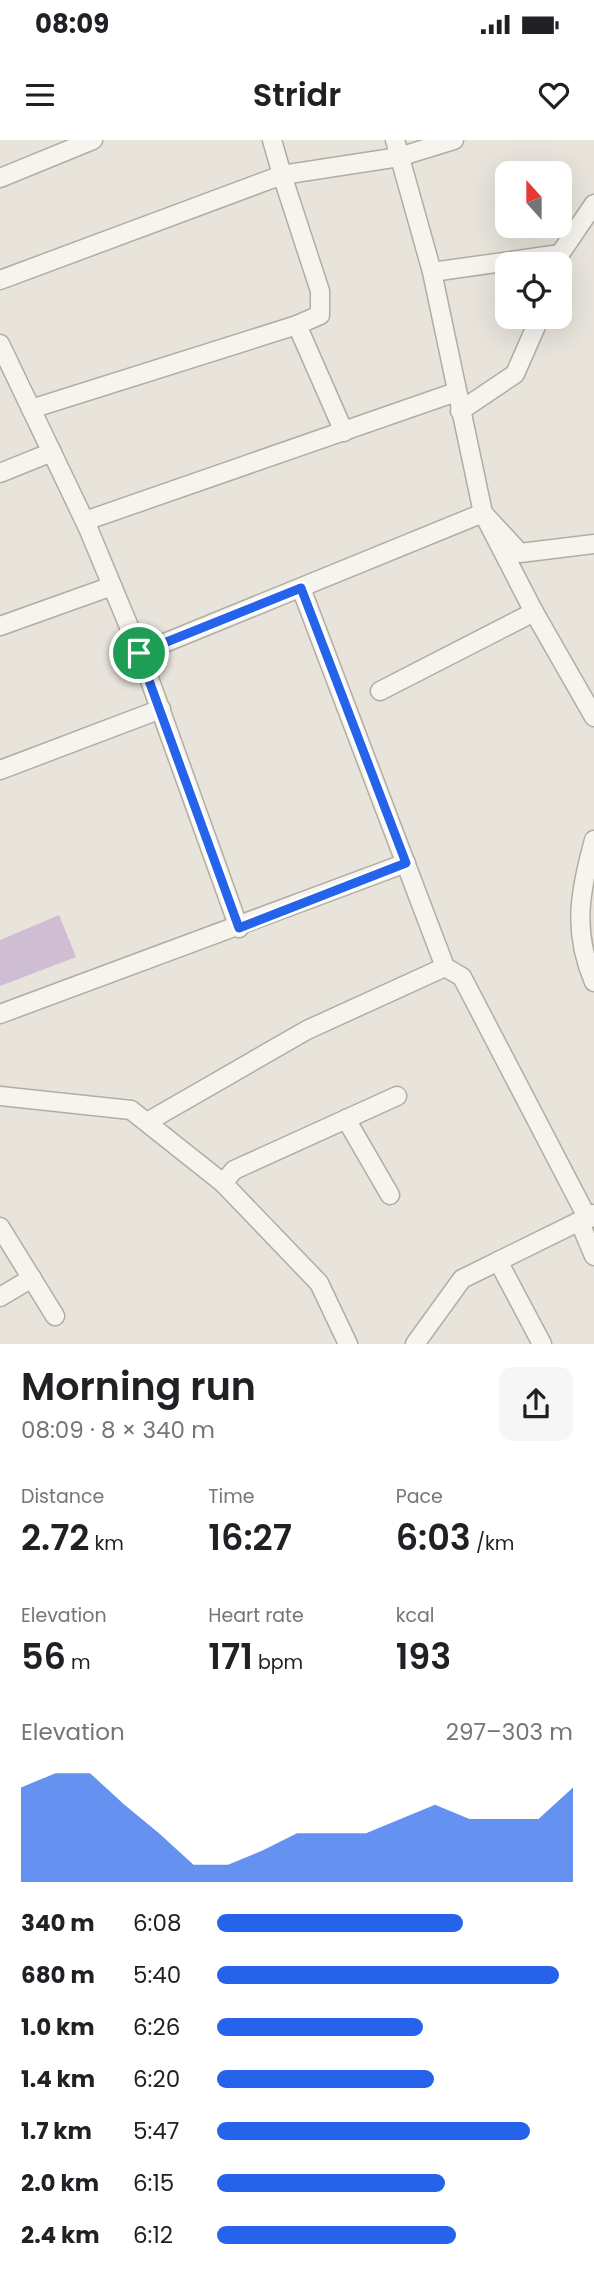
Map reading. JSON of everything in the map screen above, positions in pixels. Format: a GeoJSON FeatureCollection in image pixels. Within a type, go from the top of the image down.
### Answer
{"type":"FeatureCollection","features":[{"type":"Feature","properties":{"kind":"street"},"geometry":{"type":"LineString","coordinates":[[0,178],[93,140]]}},
{"type":"Feature","properties":{"kind":"street"},"geometry":{"type":"LineString","coordinates":[[31,409],[298,325],[320,315],[320,291],[272,140]]}},
{"type":"Feature","properties":{"kind":"street"},"geometry":{"type":"LineString","coordinates":[[0,280],[282,175],[397,148],[453,140]]}},
{"type":"Feature","properties":{"kind":"street"},"geometry":{"type":"LineString","coordinates":[[397,148],[432,272],[483,513],[534,612],[594,717]]}},
{"type":"Feature","properties":{"kind":"street"},"geometry":{"type":"LineString","coordinates":[[563,252],[594,204]]}},
{"type":"Feature","properties":{"kind":"street"},"geometry":{"type":"LineString","coordinates":[[432,272],[495,266]]}},
{"type":"Feature","properties":{"kind":"street"},"geometry":{"type":"LineString","coordinates":[[298,325],[344,432]]}},
{"type":"Feature","properties":{"kind":"street"},"geometry":{"type":"LineString","coordinates":[[460,411],[515,374],[535,329]]}},
{"type":"Feature","properties":{"kind":"street"},"geometry":{"type":"LineString","coordinates":[[1,348],[85,521],[112,586],[161,709],[239,928]]}},
{"type":"Feature","properties":{"kind":"street"},"geometry":{"type":"LineString","coordinates":[[85,521],[456,392]]}},
{"type":"Feature","properties":{"kind":"street"},"geometry":{"type":"LineString","coordinates":[[0,473],[52,452]]}},
{"type":"Feature","properties":{"kind":"street"},"geometry":{"type":"LineString","coordinates":[[483,513],[520,553],[594,544]]}},
{"type":"Feature","properties":{"kind":"street"},"geometry":{"type":"LineString","coordinates":[[139,653],[483,513]]}},
{"type":"Feature","properties":{"kind":"street"},"geometry":{"type":"LineString","coordinates":[[0,626],[112,586]]}},
{"type":"Feature","properties":{"kind":"street"},"geometry":{"type":"LineString","coordinates":[[301,588],[445,967],[462,976],[587,1219],[594,1256]]}},
{"type":"Feature","properties":{"kind":"street"},"geometry":{"type":"LineString","coordinates":[[380,691],[534,612]]}},
{"type":"Feature","properties":{"kind":"street"},"geometry":{"type":"LineString","coordinates":[[0,770],[161,709]]}},
{"type":"Feature","properties":{"kind":"street"},"geometry":{"type":"LineString","coordinates":[[594,840],[580,889],[581,940],[594,982]]}},
{"type":"Feature","properties":{"kind":"street"},"geometry":{"type":"LineString","coordinates":[[0,1014],[239,928],[406,863]]}},
{"type":"Feature","properties":{"kind":"street"},"geometry":{"type":"LineString","coordinates":[[147,1122],[307,1030],[445,967]]}},
{"type":"Feature","properties":{"kind":"street"},"geometry":{"type":"LineString","coordinates":[[223,1183],[234,1170],[397,1096]]}},
{"type":"Feature","properties":{"kind":"street"},"geometry":{"type":"LineString","coordinates":[[0,1097],[131,1110],[223,1183],[319,1283],[348,1343]]}},
{"type":"Feature","properties":{"kind":"street"},"geometry":{"type":"LineString","coordinates":[[346,1119],[390,1195]]}},
{"type":"Feature","properties":{"kind":"street"},"geometry":{"type":"LineString","coordinates":[[415,1343],[462,1279],[587,1219]]}},
{"type":"Feature","properties":{"kind":"street"},"geometry":{"type":"LineString","coordinates":[[0,1227],[55,1316]]}},
{"type":"Feature","properties":{"kind":"street"},"geometry":{"type":"LineString","coordinates":[[498,1261],[542,1343]]}},
{"type":"Feature","properties":{"kind":"street"},"geometry":{"type":"LineString","coordinates":[[0,1297],[32,1278]]}},
{"type":"Feature","properties":{"kind":"shaded area"},"geometry":{"type":"Polygon","coordinates":[[[59,915],[76,957],[0,986],[0,940],[59,915]]]}},
{"type":"Feature","properties":{"kind":"route"},"geometry":{"type":"LineString","coordinates":[[301,588],[406,863],[239,928],[139,653],[301,588]]}}]}
